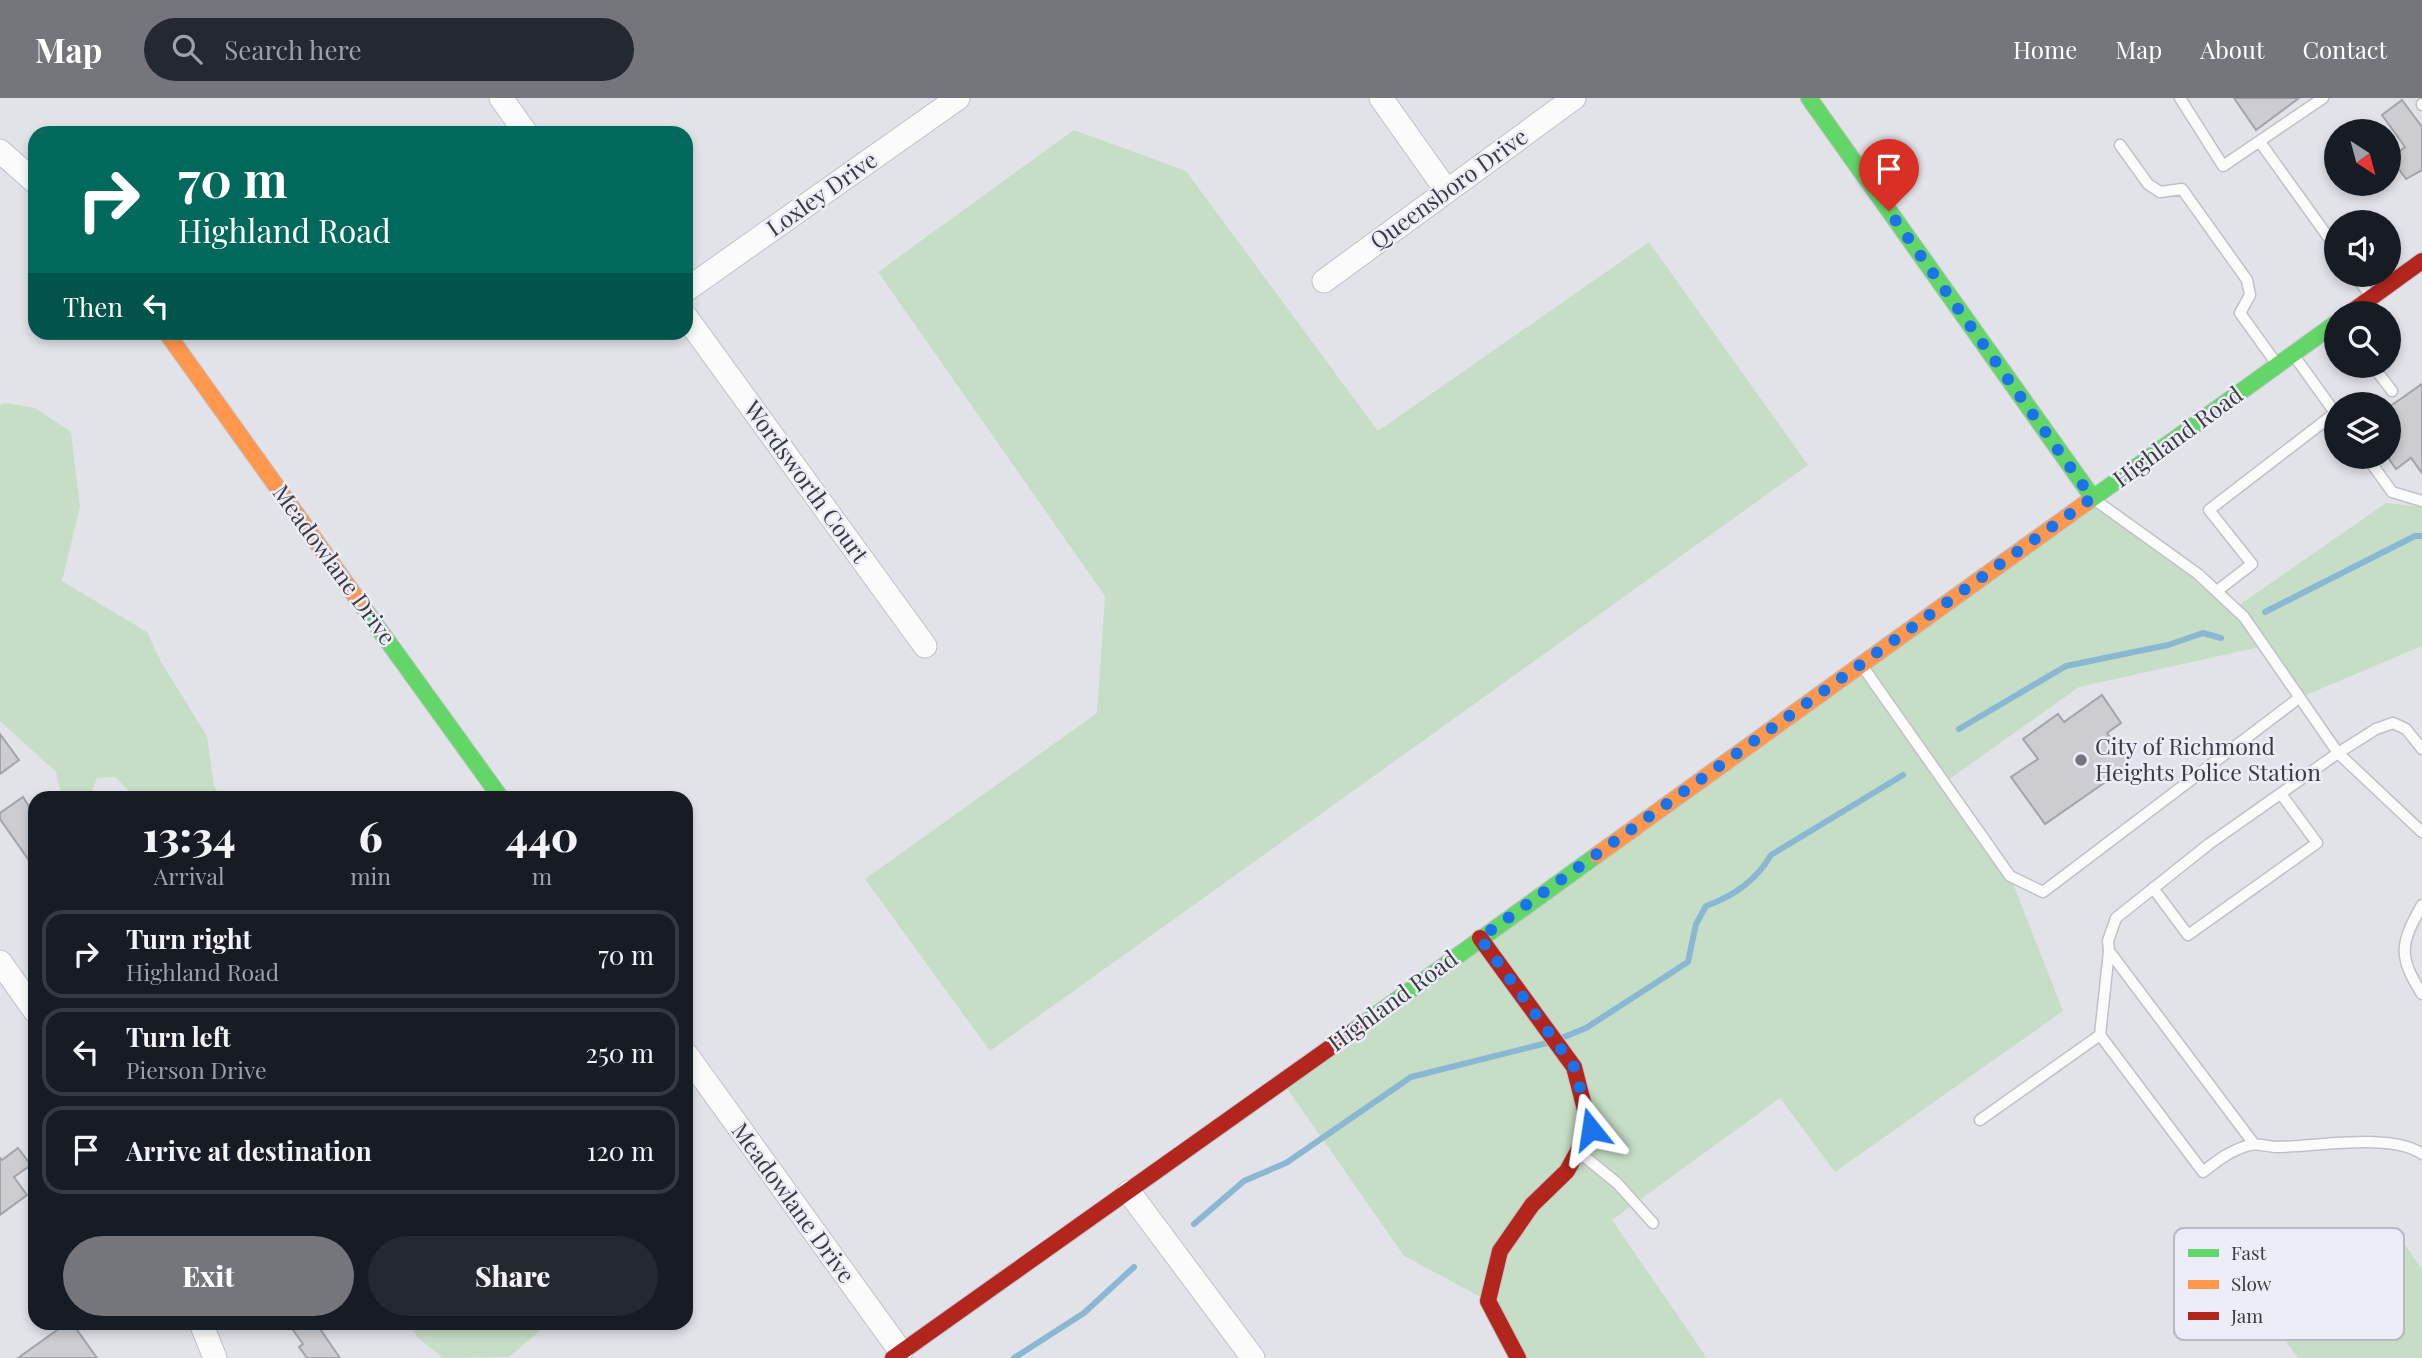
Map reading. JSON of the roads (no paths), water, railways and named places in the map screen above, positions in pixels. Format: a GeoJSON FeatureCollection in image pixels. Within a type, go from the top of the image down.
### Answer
{"type":"FeatureCollection","features":[{"type":"Feature","properties":{"kind":"street"},"geometry":{"type":"LineString","coordinates":[[501,98],[521,126]]}},
{"type":"Feature","properties":{"kind":"street","name":"Loxley Drive"},"geometry":{"type":"LineString","coordinates":[[693,285],[958,98]]}},
{"type":"Feature","properties":{"kind":"street"},"geometry":{"type":"LineString","coordinates":[[1381,98],[1447,191]]}},
{"type":"Feature","properties":{"kind":"street","name":"Queensboro Drive"},"geometry":{"type":"LineString","coordinates":[[1324,281],[1574,98]]}},
{"type":"Feature","properties":{"kind":"street"},"geometry":{"type":"LineString","coordinates":[[1809,98],[2092,498]]}},
{"type":"Feature","properties":{"kind":"street"},"geometry":{"type":"LineString","coordinates":[[0,151],[28,175]]}},
{"type":"Feature","properties":{"kind":"street"},"geometry":{"type":"LineString","coordinates":[[2366,301],[2422,261]]}},
{"type":"Feature","properties":{"kind":"street","name":"Wordsworth Court"},"geometry":{"type":"LineString","coordinates":[[693,327],[925,646]]}},
{"type":"Feature","properties":{"kind":"street","name":"Highland Road"},"geometry":{"type":"LineString","coordinates":[[897,1355],[1129,1192],[2324,332]]}},
{"type":"Feature","properties":{"kind":"street","name":"Meadowlane Drive"},"geometry":{"type":"LineString","coordinates":[[172,340],[496,791]]}},
{"type":"Feature","properties":{"kind":"street"},"geometry":{"type":"LineString","coordinates":[[1480,938],[1574,1067],[1591,1129],[1567,1171],[1532,1205],[1500,1251],[1488,1301],[1518,1358]]}},
{"type":"Feature","properties":{"kind":"street"},"geometry":{"type":"LineString","coordinates":[[0,962],[28,1001]]}},
{"type":"Feature","properties":{"kind":"street","name":"Meadowlane Drive"},"geometry":{"type":"LineString","coordinates":[[693,1064],[897,1355]]}},
{"type":"Feature","properties":{"kind":"street"},"geometry":{"type":"LineString","coordinates":[[1129,1192],[1253,1358]]}},
{"type":"Feature","properties":{"kind":"street"},"geometry":{"type":"LineString","coordinates":[[204,1330],[215,1358]]}},
{"type":"Feature","properties":{"kind":"lane"},"geometry":{"type":"LineString","coordinates":[[2180,98],[2223,166],[2323,98]]}},
{"type":"Feature","properties":{"kind":"lane"},"geometry":{"type":"LineString","coordinates":[[2260,142],[2324,231]]}},
{"type":"Feature","properties":{"kind":"lane"},"geometry":{"type":"LineString","coordinates":[[2120,145],[2148,184],[2160,192],[2182,189],[2248,280],[2250,295],[2240,313],[2278,365]]}},
{"type":"Feature","properties":{"kind":"lane"},"geometry":{"type":"LineString","coordinates":[[2364,287],[2372,297]]}},
{"type":"Feature","properties":{"kind":"lane"},"geometry":{"type":"LineString","coordinates":[[2293,354],[2324,397]]}},
{"type":"Feature","properties":{"kind":"lane"},"geometry":{"type":"LineString","coordinates":[[2382,378],[2392,391]]}},
{"type":"Feature","properties":{"kind":"lane"},"geometry":{"type":"LineString","coordinates":[[2217,592],[2252,564],[2209,510],[2324,423]]}},
{"type":"Feature","properties":{"kind":"lane"},"geometry":{"type":"LineString","coordinates":[[2376,469],[2392,492],[2422,501]]}},
{"type":"Feature","properties":{"kind":"lane"},"geometry":{"type":"LineString","coordinates":[[2092,498],[2198,574],[2244,617],[2338,753],[2422,832]]}},
{"type":"Feature","properties":{"kind":"lane"},"geometry":{"type":"LineString","coordinates":[[1861,665],[2010,876],[2043,892],[2299,698]]}},
{"type":"Feature","properties":{"kind":"lane"},"geometry":{"type":"LineString","coordinates":[[2422,749],[2406,729],[2393,723],[2376,729],[2209,844],[2116,918],[2109,941],[2100,1035],[2203,1172],[2228,1152],[2253,1144],[2274,1147],[2332,1143],[2410,1146],[2422,1154]]}},
{"type":"Feature","properties":{"kind":"lane"},"geometry":{"type":"LineString","coordinates":[[2153,888],[2188,935],[2317,844],[2281,794]]}},
{"type":"Feature","properties":{"kind":"lane"},"geometry":{"type":"LineString","coordinates":[[2422,905],[2404,938],[2407,968],[2422,994]]}},
{"type":"Feature","properties":{"kind":"lane"},"geometry":{"type":"LineString","coordinates":[[2109,951],[2253,1144]]}},
{"type":"Feature","properties":{"kind":"lane"},"geometry":{"type":"LineString","coordinates":[[1980,1120],[2100,1035]]}},
{"type":"Feature","properties":{"kind":"lane"},"geometry":{"type":"LineString","coordinates":[[1578,1152],[1617,1182],[1653,1223]]}},
{"type":"Feature","properties":{"kind":"waterway"},"geometry":{"type":"LineString","coordinates":[[2265,612],[2415,536],[2422,536]]}},
{"type":"Feature","properties":{"kind":"waterway"},"geometry":{"type":"LineString","coordinates":[[1959,729],[2066,666],[2168,645],[2203,633],[2221,638]]}},
{"type":"Feature","properties":{"kind":"waterway"},"geometry":{"type":"LineString","coordinates":[[1564,1037],[1586,1028],[1688,962],[1696,924],[1706,906],[1743,886],[1758,873],[1771,855],[1903,775]]}},
{"type":"Feature","properties":{"kind":"waterway"},"geometry":{"type":"LineString","coordinates":[[1194,1224],[1244,1181],[1286,1163],[1411,1077],[1547,1043]]}},
{"type":"Feature","properties":{"kind":"waterway"},"geometry":{"type":"LineString","coordinates":[[1014,1358],[1084,1313],[1134,1267]]}},
{"type":"Feature","properties":{"kind":"place","name":"City of Richmond Heights Police Station"},"geometry":{"type":"Point","coordinates":[2081,760]}}]}
